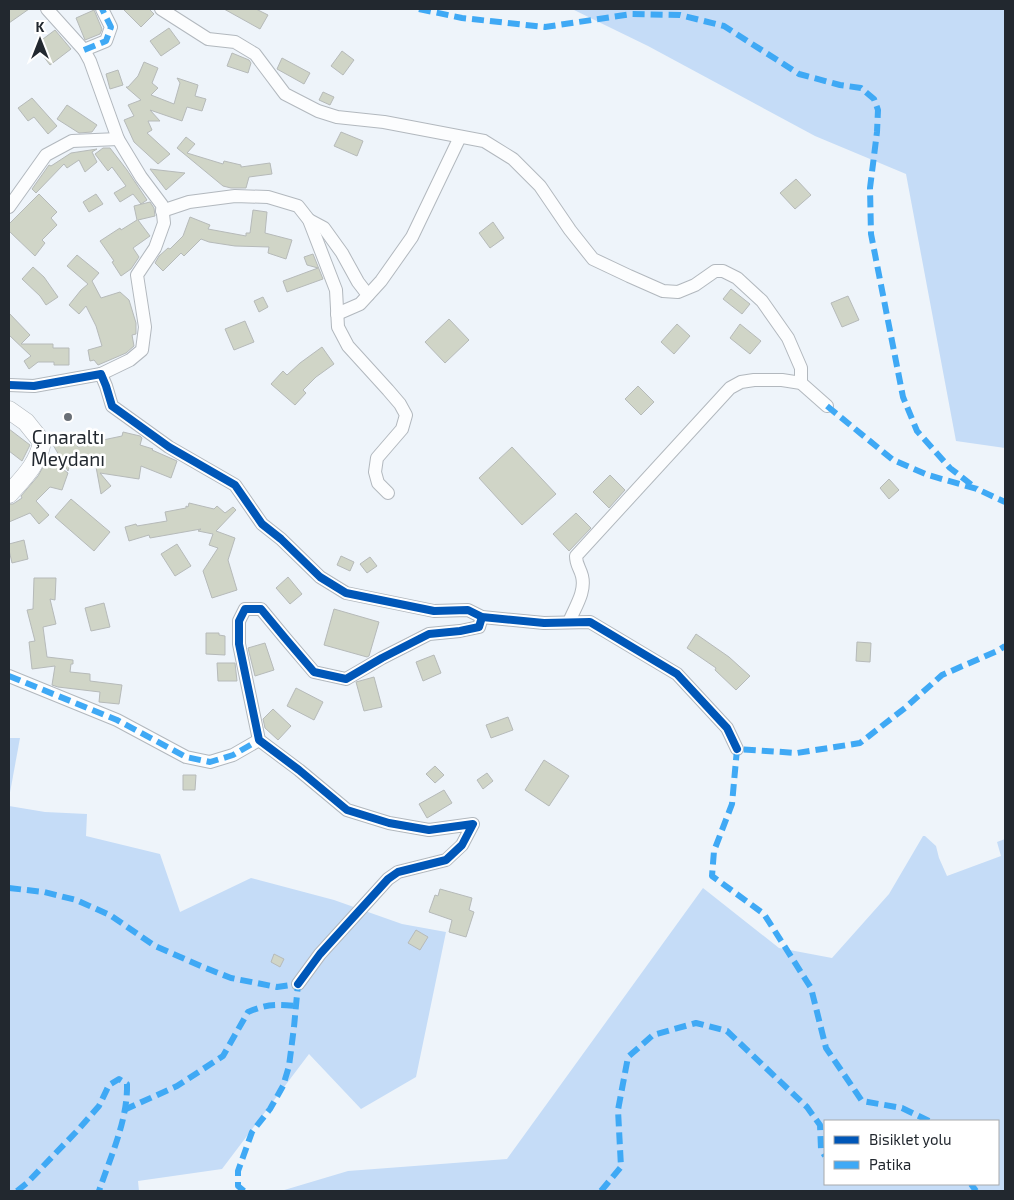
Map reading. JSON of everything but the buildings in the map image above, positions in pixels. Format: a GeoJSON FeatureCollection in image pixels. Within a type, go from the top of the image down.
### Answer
{"type":"FeatureCollection","features":[{"type":"Feature","properties":{"kind":"street"},"geometry":{"type":"LineString","coordinates":[[9,385],[34,386],[102,374],[130,360],[142,350],[145,326],[137,275],[155,248],[164,223],[162,205],[141,177],[118,139],[90,61],[84,50],[47,9]]}},
{"type":"Feature","properties":{"kind":"street"},"geometry":{"type":"LineString","coordinates":[[84,50],[106,41],[111,27],[102,9]]}},
{"type":"Feature","properties":{"kind":"street"},"geometry":{"type":"LineString","coordinates":[[161,9],[208,39],[235,42],[255,54],[285,94],[318,111],[337,117],[384,122],[484,141],[513,159],[540,186],[570,230],[593,259],[663,291],[678,292],[715,272],[723,272],[737,278],[762,301],[788,338],[800,368],[801,383]]}},
{"type":"Feature","properties":{"kind":"street"},"geometry":{"type":"LineString","coordinates":[[337,314],[360,304],[381,281],[412,237],[460,137]]}},
{"type":"Feature","properties":{"kind":"street"},"geometry":{"type":"LineString","coordinates":[[9,205],[46,155],[72,141],[118,139]]}},
{"type":"Feature","properties":{"kind":"street"},"geometry":{"type":"LineString","coordinates":[[162,211],[189,202],[235,196],[268,198],[298,206],[309,220],[336,290],[338,327],[348,346],[400,404],[406,415],[402,428],[376,458],[375,472],[378,483],[388,493]]}},
{"type":"Feature","properties":{"kind":"street"},"geometry":{"type":"LineString","coordinates":[[309,220],[324,228],[368,295]]}},
{"type":"Feature","properties":{"kind":"street"},"geometry":{"type":"LineString","coordinates":[[102,374],[112,406],[169,447],[234,485],[262,524],[320,577],[346,593],[434,611],[468,610],[482,617],[544,623],[590,622],[677,674],[727,728],[737,749]]}},
{"type":"Feature","properties":{"kind":"street"},"geometry":{"type":"LineString","coordinates":[[569,622],[583,590],[582,576],[576,564],[576,556],[730,388],[741,382],[754,380],[782,380],[801,383],[827,406]]}},
{"type":"Feature","properties":{"kind":"street"},"geometry":{"type":"LineString","coordinates":[[9,410],[26,422],[42,442],[40,452],[33,466],[9,494]]}},
{"type":"Feature","properties":{"kind":"street"},"geometry":{"type":"LineString","coordinates":[[298,984],[320,954],[388,879],[398,872],[446,860],[462,845],[473,824],[430,830],[389,823],[347,810],[259,740],[239,644],[239,621],[245,610],[261,610],[314,672],[346,679],[429,634],[479,627],[482,617]]}},
{"type":"Feature","properties":{"kind":"street"},"geometry":{"type":"LineString","coordinates":[[9,676],[117,720],[186,757],[210,762],[233,755],[259,740]]}},
{"type":"Feature","properties":{"kind":"shaded area"},"geometry":{"type":"Polygon","coordinates":[[[572,9],[1005,9],[1005,448],[956,441],[906,174],[815,136],[648,46],[572,9]]]}},
{"type":"Feature","properties":{"kind":"shaded area"},"geometry":{"type":"Polygon","coordinates":[[[9,738],[20,738],[9,798],[9,738]]]}},
{"type":"Feature","properties":{"kind":"shaded area"},"geometry":{"type":"Polygon","coordinates":[[[9,806],[45,812],[87,814],[86,836],[160,854],[180,912],[251,878],[334,900],[402,924],[446,932],[416,1077],[361,1109],[309,1054],[222,1169],[138,1181],[139,1191],[9,1191],[9,806]]]}},
{"type":"Feature","properties":{"kind":"shaded area"},"geometry":{"type":"Polygon","coordinates":[[[923,836],[936,846],[947,876],[1001,856],[997,842],[1005,839],[1005,1191],[281,1191],[348,1171],[507,1159],[703,888],[779,948],[832,958],[889,894],[923,836]]]}},
{"type":"Feature","properties":{"kind":"marked path"},"geometry":{"type":"LineString","coordinates":[[84,50],[106,41],[111,27],[102,9]]}},
{"type":"Feature","properties":{"kind":"marked path"},"geometry":{"type":"LineString","coordinates":[[419,9],[462,18],[545,27],[632,14],[680,15],[724,26],[799,74],[840,85],[861,88],[874,99],[878,110],[870,188],[871,234],[903,397],[917,431],[950,468],[977,489]]}},
{"type":"Feature","properties":{"kind":"marked path"},"geometry":{"type":"LineString","coordinates":[[827,406],[893,460],[928,475],[977,489],[1005,502]]}},
{"type":"Feature","properties":{"kind":"marked path"},"geometry":{"type":"LineString","coordinates":[[927,1120],[902,1108],[862,1101],[826,1048],[811,988],[764,914],[712,876],[714,851],[732,804],[737,749],[797,753],[860,743],[905,708],[942,675],[1005,646]]}},
{"type":"Feature","properties":{"kind":"marked path"},"geometry":{"type":"LineString","coordinates":[[9,676],[117,720],[186,757],[210,762],[233,755],[259,740]]}},
{"type":"Feature","properties":{"kind":"marked path"},"geometry":{"type":"LineString","coordinates":[[9,888],[44,892],[76,900],[110,915],[155,946],[231,978],[277,987],[298,984],[289,1066],[283,1086],[270,1109],[252,1132],[238,1171],[238,1186],[244,1191]]}},
{"type":"Feature","properties":{"kind":"marked path"},"geometry":{"type":"LineString","coordinates":[[124,1110],[177,1086],[223,1056],[248,1012],[271,1005],[296,1006]]}},
{"type":"Feature","properties":{"kind":"marked path"},"geometry":{"type":"LineString","coordinates":[[601,1191],[621,1167],[618,1110],[628,1057],[653,1035],[696,1023],[727,1031],[807,1107],[820,1125],[821,1149],[824,1154]]}},
{"type":"Feature","properties":{"kind":"marked path"},"geometry":{"type":"LineString","coordinates":[[17,1191],[76,1132],[99,1106],[109,1085],[119,1079],[127,1084],[125,1111],[118,1139],[99,1191]]}},
{"type":"Feature","properties":{"kind":"marked path"},"geometry":{"type":"LineString","coordinates":[[972,1185],[976,1191]]}},
{"type":"Feature","properties":{"kind":"cycle path"},"geometry":{"type":"LineString","coordinates":[[9,385],[34,386],[101,374],[112,406],[169,447],[235,485],[262,524],[281,539],[320,577],[346,593],[434,611],[468,610],[482,617],[544,623],[590,622],[677,674],[727,728],[737,749]]}},
{"type":"Feature","properties":{"kind":"cycle path"},"geometry":{"type":"LineString","coordinates":[[298,984],[320,954],[388,879],[398,872],[446,860],[462,845],[473,824],[429,830],[389,823],[347,810],[259,740],[239,644],[239,621],[245,609],[261,609],[314,672],[346,679],[429,634],[479,627],[482,617]]}},
{"type":"Feature","properties":{"kind":"place","name":"Çınaraltı Meydanı"},"geometry":{"type":"Point","coordinates":[68,417]}}]}
